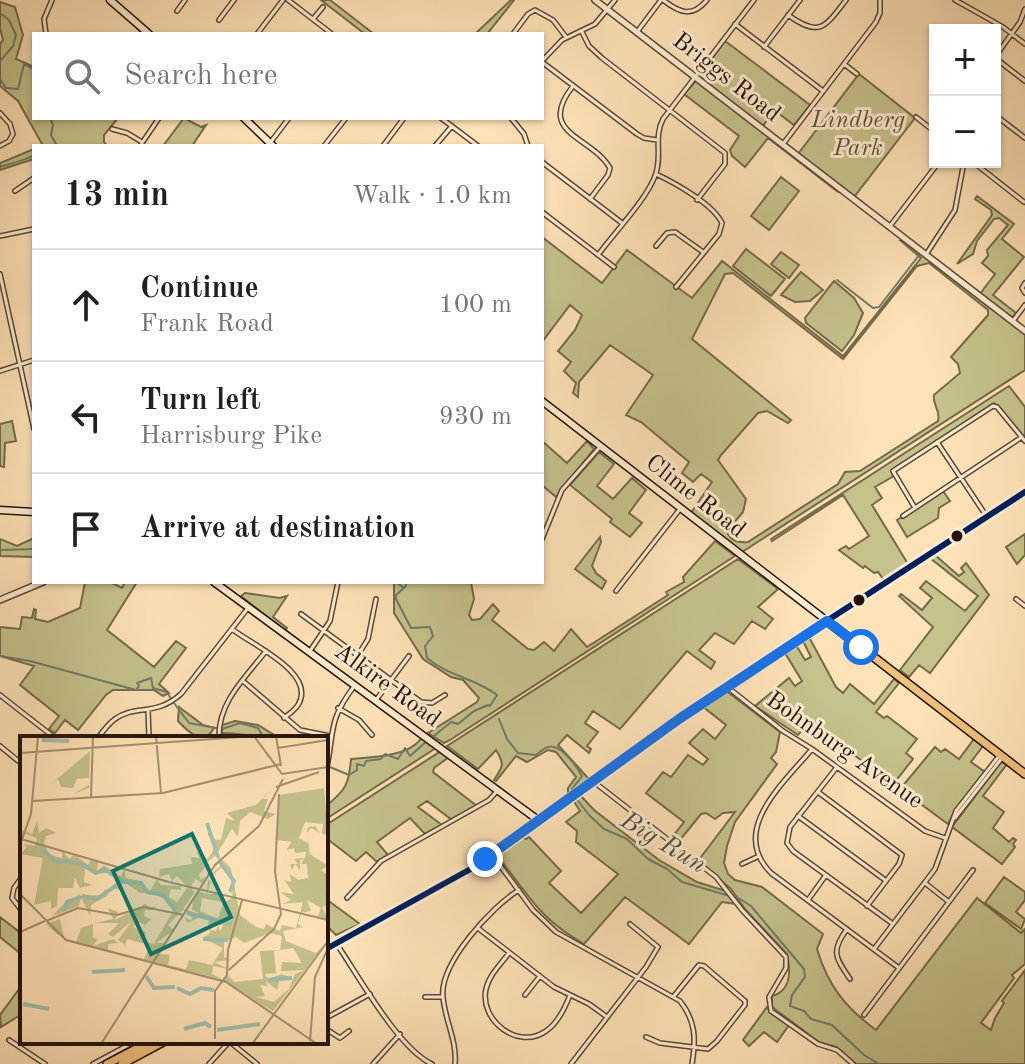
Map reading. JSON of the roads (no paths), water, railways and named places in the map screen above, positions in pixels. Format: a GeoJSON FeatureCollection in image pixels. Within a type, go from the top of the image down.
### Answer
{"type":"FeatureCollection","features":[{"type":"Feature","properties":{"kind":"main road"},"geometry":{"type":"LineString","coordinates":[[110,0],[147,32]]}},
{"type":"Feature","properties":{"kind":"main road"},"geometry":{"type":"LineString","coordinates":[[246,120],[272,144]]}},
{"type":"Feature","properties":{"kind":"main road","name":"Clime Road"},"geometry":{"type":"LineString","coordinates":[[544,403],[827,621]]}},
{"type":"Feature","properties":{"kind":"main road"},"geometry":{"type":"LineString","coordinates":[[328,948],[455,879],[726,686],[1025,492]]}},
{"type":"Feature","properties":{"kind":"main road"},"geometry":{"type":"LineString","coordinates":[[0,510],[32,512]]}},
{"type":"Feature","properties":{"kind":"main road","name":"Alkire Road"},"geometry":{"type":"LineString","coordinates":[[217,584],[538,820]]}},
{"type":"Feature","properties":{"kind":"main road"},"geometry":{"type":"LineString","coordinates":[[827,621],[1024,771]]}},
{"type":"Feature","properties":{"kind":"main road"},"geometry":{"type":"LineString","coordinates":[[107,1064],[145,1044]]}},
{"type":"Feature","properties":{"kind":"main road"},"geometry":{"type":"LineString","coordinates":[[122,1064],[159,1044]]}},
{"type":"Feature","properties":{"kind":"street"},"geometry":{"type":"LineString","coordinates":[[46,32],[44,19],[52,0]]}},
{"type":"Feature","properties":{"kind":"street"},"geometry":{"type":"LineString","coordinates":[[177,11],[185,0]]}},
{"type":"Feature","properties":{"kind":"street"},"geometry":{"type":"LineString","coordinates":[[219,20],[234,0]]}},
{"type":"Feature","properties":{"kind":"street"},"geometry":{"type":"LineString","coordinates":[[259,32],[285,0],[329,32]]}},
{"type":"Feature","properties":{"kind":"street","name":"Briggs Road"},"geometry":{"type":"LineString","coordinates":[[595,0],[1025,331]]}},
{"type":"Feature","properties":{"kind":"street"},"geometry":{"type":"LineString","coordinates":[[544,58],[566,37],[595,24],[615,0]]}},
{"type":"Feature","properties":{"kind":"street"},"geometry":{"type":"LineString","coordinates":[[637,32],[662,0],[678,11],[688,13],[699,9],[707,0]]}},
{"type":"Feature","properties":{"kind":"street"},"geometry":{"type":"LineString","coordinates":[[598,255],[656,174],[660,125],[754,0]]}},
{"type":"Feature","properties":{"kind":"street"},"geometry":{"type":"LineString","coordinates":[[764,47],[800,0]]}},
{"type":"Feature","properties":{"kind":"street"},"geometry":{"type":"LineString","coordinates":[[788,15],[807,28],[821,27],[829,22],[846,0]]}},
{"type":"Feature","properties":{"kind":"street"},"geometry":{"type":"LineString","coordinates":[[782,144],[876,22],[880,0]]}},
{"type":"Feature","properties":{"kind":"street"},"geometry":{"type":"LineString","coordinates":[[955,0],[1025,44]]}},
{"type":"Feature","properties":{"kind":"street"},"geometry":{"type":"LineString","coordinates":[[313,19],[323,7]]}},
{"type":"Feature","properties":{"kind":"street"},"geometry":{"type":"LineString","coordinates":[[1001,49],[1025,9]]}},
{"type":"Feature","properties":{"kind":"street"},"geometry":{"type":"LineString","coordinates":[[514,32],[535,10],[553,20],[566,37]]}},
{"type":"Feature","properties":{"kind":"street"},"geometry":{"type":"LineString","coordinates":[[735,24],[823,91]]}},
{"type":"Feature","properties":{"kind":"street"},"geometry":{"type":"LineString","coordinates":[[582,32],[589,46],[602,58],[725,153],[725,164],[697,200]]}},
{"type":"Feature","properties":{"kind":"street"},"geometry":{"type":"LineString","coordinates":[[1001,62],[1025,81]]}},
{"type":"Feature","properties":{"kind":"street"},"geometry":{"type":"LineString","coordinates":[[544,63],[637,134],[657,140]]}},
{"type":"Feature","properties":{"kind":"street"},"geometry":{"type":"LineString","coordinates":[[844,64],[857,74]]}},
{"type":"Feature","properties":{"kind":"street"},"geometry":{"type":"LineString","coordinates":[[573,86],[561,106],[562,123],[610,168],[590,199]]}},
{"type":"Feature","properties":{"kind":"street"},"geometry":{"type":"LineString","coordinates":[[0,113],[10,124],[12,136],[0,146]]}},
{"type":"Feature","properties":{"kind":"street"},"geometry":{"type":"LineString","coordinates":[[916,117],[929,127]]}},
{"type":"Feature","properties":{"kind":"street"},"geometry":{"type":"LineString","coordinates":[[112,129],[127,133],[141,144],[158,120]]}},
{"type":"Feature","properties":{"kind":"street"},"geometry":{"type":"LineString","coordinates":[[272,144],[288,120]]}},
{"type":"Feature","properties":{"kind":"street"},"geometry":{"type":"LineString","coordinates":[[326,144],[344,120]]}},
{"type":"Feature","properties":{"kind":"street"},"geometry":{"type":"LineString","coordinates":[[384,144],[402,120]]}},
{"type":"Feature","properties":{"kind":"street"},"geometry":{"type":"LineString","coordinates":[[444,120],[475,144]]}},
{"type":"Feature","properties":{"kind":"street"},"geometry":{"type":"LineString","coordinates":[[513,120],[527,144]]}},
{"type":"Feature","properties":{"kind":"street"},"geometry":{"type":"LineString","coordinates":[[1001,120],[1025,138]]}},
{"type":"Feature","properties":{"kind":"street"},"geometry":{"type":"LineString","coordinates":[[437,144],[452,126]]}},
{"type":"Feature","properties":{"kind":"street"},"geometry":{"type":"LineString","coordinates":[[544,164],[622,223]]}},
{"type":"Feature","properties":{"kind":"street"},"geometry":{"type":"LineString","coordinates":[[890,227],[934,168]]}},
{"type":"Feature","properties":{"kind":"street"},"geometry":{"type":"LineString","coordinates":[[926,255],[955,210],[963,168]]}},
{"type":"Feature","properties":{"kind":"street"},"geometry":{"type":"LineString","coordinates":[[981,168],[1024,202]]}},
{"type":"Feature","properties":{"kind":"street"},"geometry":{"type":"LineString","coordinates":[[656,174],[676,184],[721,220],[721,231],[676,287]]}},
{"type":"Feature","properties":{"kind":"street"},"geometry":{"type":"LineString","coordinates":[[15,191],[32,179]]}},
{"type":"Feature","properties":{"kind":"street"},"geometry":{"type":"LineString","coordinates":[[544,214],[614,267]]}},
{"type":"Feature","properties":{"kind":"street"},"geometry":{"type":"LineString","coordinates":[[0,236],[32,229]]}},
{"type":"Feature","properties":{"kind":"street"},"geometry":{"type":"LineString","coordinates":[[656,246],[665,234],[675,232],[703,252]]}},
{"type":"Feature","properties":{"kind":"street"},"geometry":{"type":"LineString","coordinates":[[0,274],[32,417]]}},
{"type":"Feature","properties":{"kind":"street"},"geometry":{"type":"LineString","coordinates":[[1025,283],[1022,288],[1025,293]]}},
{"type":"Feature","properties":{"kind":"street"},"geometry":{"type":"LineString","coordinates":[[1012,321],[1025,305]]}},
{"type":"Feature","properties":{"kind":"street"},"geometry":{"type":"LineString","coordinates":[[0,371],[32,361]]}},
{"type":"Feature","properties":{"kind":"street"},"geometry":{"type":"LineString","coordinates":[[903,516],[1023,439],[997,407],[993,406],[893,472],[915,508]]}},
{"type":"Feature","properties":{"kind":"street"},"geometry":{"type":"LineString","coordinates":[[937,442],[987,518]]}},
{"type":"Feature","properties":{"kind":"street"},"geometry":{"type":"LineString","coordinates":[[544,534],[562,490],[600,447]]}},
{"type":"Feature","properties":{"kind":"street"},"geometry":{"type":"LineString","coordinates":[[616,591],[680,509]]}},
{"type":"Feature","properties":{"kind":"street"},"geometry":{"type":"LineString","coordinates":[[0,600],[38,584]]}},
{"type":"Feature","properties":{"kind":"street"},"geometry":{"type":"LineString","coordinates":[[309,652],[331,619],[338,584]]}},
{"type":"Feature","properties":{"kind":"street"},"geometry":{"type":"LineString","coordinates":[[358,656],[368,639],[376,599]]}},
{"type":"Feature","properties":{"kind":"street"},"geometry":{"type":"LineString","coordinates":[[1016,599],[1025,606]]}},
{"type":"Feature","properties":{"kind":"street"},"geometry":{"type":"LineString","coordinates":[[100,736],[118,717],[169,704],[181,694],[248,608]]}},
{"type":"Feature","properties":{"kind":"street"},"geometry":{"type":"LineString","coordinates":[[301,614],[426,703],[445,695]]}},
{"type":"Feature","properties":{"kind":"street"},"geometry":{"type":"LineString","coordinates":[[232,629],[294,673],[301,686],[298,705],[284,718]]}},
{"type":"Feature","properties":{"kind":"street"},"geometry":{"type":"LineString","coordinates":[[219,736],[220,714],[266,651]]}},
{"type":"Feature","properties":{"kind":"street"},"geometry":{"type":"LineString","coordinates":[[376,700],[409,656]]}},
{"type":"Feature","properties":{"kind":"street"},"geometry":{"type":"LineString","coordinates":[[243,681],[304,732],[330,736]]}},
{"type":"Feature","properties":{"kind":"street"},"geometry":{"type":"LineString","coordinates":[[328,754],[338,708],[355,685]]}},
{"type":"Feature","properties":{"kind":"street","name":"Bohnburg Avenue"},"geometry":{"type":"LineString","coordinates":[[726,686],[783,731],[925,831],[945,838]]}},
{"type":"Feature","properties":{"kind":"street"},"geometry":{"type":"LineString","coordinates":[[0,695],[52,736]]}},
{"type":"Feature","properties":{"kind":"street"},"geometry":{"type":"LineString","coordinates":[[338,708],[359,720],[372,735]]}},
{"type":"Feature","properties":{"kind":"street"},"geometry":{"type":"LineString","coordinates":[[148,710],[149,736]]}},
{"type":"Feature","properties":{"kind":"street"},"geometry":{"type":"LineString","coordinates":[[0,746],[20,762]]}},
{"type":"Feature","properties":{"kind":"street"},"geometry":{"type":"LineString","coordinates":[[812,749],[759,817],[754,839],[759,856],[771,873],[899,968]]}},
{"type":"Feature","properties":{"kind":"street"},"geometry":{"type":"LineString","coordinates":[[874,949],[925,883],[938,861],[953,821],[1001,756]]}},
{"type":"Feature","properties":{"kind":"street"},"geometry":{"type":"LineString","coordinates":[[837,767],[798,816],[786,835],[787,843],[793,851],[893,924]]}},
{"type":"Feature","properties":{"kind":"street"},"geometry":{"type":"LineString","coordinates":[[593,781],[716,877],[728,890],[786,957],[786,968],[769,997],[771,1011],[818,1044],[837,1050],[853,1064]]}},
{"type":"Feature","properties":{"kind":"street"},"geometry":{"type":"LineString","coordinates":[[347,898],[381,861],[489,800],[498,790]]}},
{"type":"Feature","properties":{"kind":"street"},"geometry":{"type":"LineString","coordinates":[[818,792],[901,853],[902,857],[867,906]]}},
{"type":"Feature","properties":{"kind":"street"},"geometry":{"type":"LineString","coordinates":[[798,816],[886,881]]}},
{"type":"Feature","properties":{"kind":"street"},"geometry":{"type":"LineString","coordinates":[[492,854],[538,915],[556,932],[674,996],[684,1006],[692,1022],[695,1048],[692,1064]]}},
{"type":"Feature","properties":{"kind":"street"},"geometry":{"type":"LineString","coordinates":[[742,864],[759,856]]}},
{"type":"Feature","properties":{"kind":"street"},"geometry":{"type":"LineString","coordinates":[[864,1015],[973,870]]}},
{"type":"Feature","properties":{"kind":"street"},"geometry":{"type":"LineString","coordinates":[[808,900],[826,875]]}},
{"type":"Feature","properties":{"kind":"street"},"geometry":{"type":"LineString","coordinates":[[20,880],[13,891],[14,903],[20,909]]}},
{"type":"Feature","properties":{"kind":"street"},"geometry":{"type":"LineString","coordinates":[[925,883],[949,902]]}},
{"type":"Feature","properties":{"kind":"street"},"geometry":{"type":"LineString","coordinates":[[455,1064],[455,1042],[442,997],[448,970],[503,900],[519,890]]}},
{"type":"Feature","properties":{"kind":"street"},"geometry":{"type":"LineString","coordinates":[[571,1064],[660,947],[630,924]]}},
{"type":"Feature","properties":{"kind":"street"},"geometry":{"type":"LineString","coordinates":[[478,929],[540,976],[607,1017]]}},
{"type":"Feature","properties":{"kind":"street"},"geometry":{"type":"LineString","coordinates":[[847,929],[839,940],[836,952],[838,962],[850,979]]}},
{"type":"Feature","properties":{"kind":"street"},"geometry":{"type":"LineString","coordinates":[[336,943],[400,1034],[420,1058],[432,1064]]}},
{"type":"Feature","properties":{"kind":"street"},"geometry":{"type":"LineString","coordinates":[[509,953],[493,974],[485,992],[486,1010],[497,1030],[530,1037],[541,1034],[551,1026],[570,995]]}},
{"type":"Feature","properties":{"kind":"street"},"geometry":{"type":"LineString","coordinates":[[646,1037],[660,1043],[708,1049],[747,1001],[699,963],[674,996]]}},
{"type":"Feature","properties":{"kind":"street"},"geometry":{"type":"LineString","coordinates":[[525,995],[540,976]]}},
{"type":"Feature","properties":{"kind":"street"},"geometry":{"type":"LineString","coordinates":[[328,1017],[370,994]]}},
{"type":"Feature","properties":{"kind":"street"},"geometry":{"type":"LineString","coordinates":[[425,997],[442,997]]}},
{"type":"Feature","properties":{"kind":"street"},"geometry":{"type":"LineString","coordinates":[[328,1030],[340,1038],[349,1031]]}},
{"type":"Feature","properties":{"kind":"street"},"geometry":{"type":"LineString","coordinates":[[373,1064],[400,1034]]}},
{"type":"Feature","properties":{"kind":"street"},"geometry":{"type":"LineString","coordinates":[[9,1040],[45,1064]]}},
{"type":"Feature","properties":{"kind":"street"},"geometry":{"type":"LineString","coordinates":[[93,1064],[130,1044]]}},
{"type":"Feature","properties":{"kind":"street"},"geometry":{"type":"LineString","coordinates":[[209,1064],[228,1044]]}},
{"type":"Feature","properties":{"kind":"street"},"geometry":{"type":"LineString","coordinates":[[232,1044],[257,1064]]}},
{"type":"Feature","properties":{"kind":"waterway","name":"Big Run"},"geometry":{"type":"LineString","coordinates":[[0,13],[9,20],[16,35],[13,46],[0,61]]}},
{"type":"Feature","properties":{"kind":"waterway","name":"Big Run"},"geometry":{"type":"LineString","coordinates":[[0,79],[6,88],[18,89],[24,64],[32,68]]}},
{"type":"Feature","properties":{"kind":"waterway","name":"Big Run"},"geometry":{"type":"LineString","coordinates":[[51,120],[51,135],[56,144]]}},
{"type":"Feature","properties":{"kind":"waterway"},"geometry":{"type":"LineString","coordinates":[[0,167],[32,156]]}},
{"type":"Feature","properties":{"kind":"waterway"},"geometry":{"type":"LineString","coordinates":[[837,280],[873,308],[879,307],[920,254]]}},
{"type":"Feature","properties":{"kind":"waterway"},"geometry":{"type":"LineString","coordinates":[[0,550],[32,549]]}},
{"type":"Feature","properties":{"kind":"waterway"},"geometry":{"type":"LineString","coordinates":[[399,584],[404,588]]}},
{"type":"Feature","properties":{"kind":"waterway","name":"Big Run"},"geometry":{"type":"LineString","coordinates":[[406,584],[396,599],[411,628],[430,627],[433,636],[425,646],[427,658],[497,695],[490,706],[474,711],[458,724],[451,722],[434,736]]}},
{"type":"Feature","properties":{"kind":"waterway"},"geometry":{"type":"LineString","coordinates":[[0,656],[30,661],[136,690],[139,686],[137,683],[151,678],[153,688],[167,692],[171,699]]}},
{"type":"Feature","properties":{"kind":"waterway"},"geometry":{"type":"LineString","coordinates":[[174,703],[189,723],[216,728]]}},
{"type":"Feature","properties":{"kind":"waterway","name":"Big Run"},"geometry":{"type":"LineString","coordinates":[[499,719],[507,739],[518,753],[536,755],[551,747],[558,748],[566,755],[582,776],[573,792]]}},
{"type":"Feature","properties":{"kind":"waterway"},"geometry":{"type":"LineString","coordinates":[[222,729],[240,723],[258,728],[263,736]]}},
{"type":"Feature","properties":{"kind":"waterway"},"geometry":{"type":"LineString","coordinates":[[330,767],[349,775],[357,770],[357,764],[364,766],[366,761],[381,759],[385,754],[398,759],[405,748],[410,756],[427,741]]}},
{"type":"Feature","properties":{"kind":"waterway","name":"Big Run"},"geometry":{"type":"LineString","coordinates":[[576,798],[604,829],[627,839],[648,859],[682,882],[740,899],[751,906],[804,969],[805,977],[792,995],[790,1006],[804,1011],[811,1019],[832,1025],[864,1055],[879,1064]]}},
{"type":"Feature","properties":{"kind":"park label","name":"Lindberg Park"},"geometry":{"type":"Point","coordinates":[858,135]}}]}
